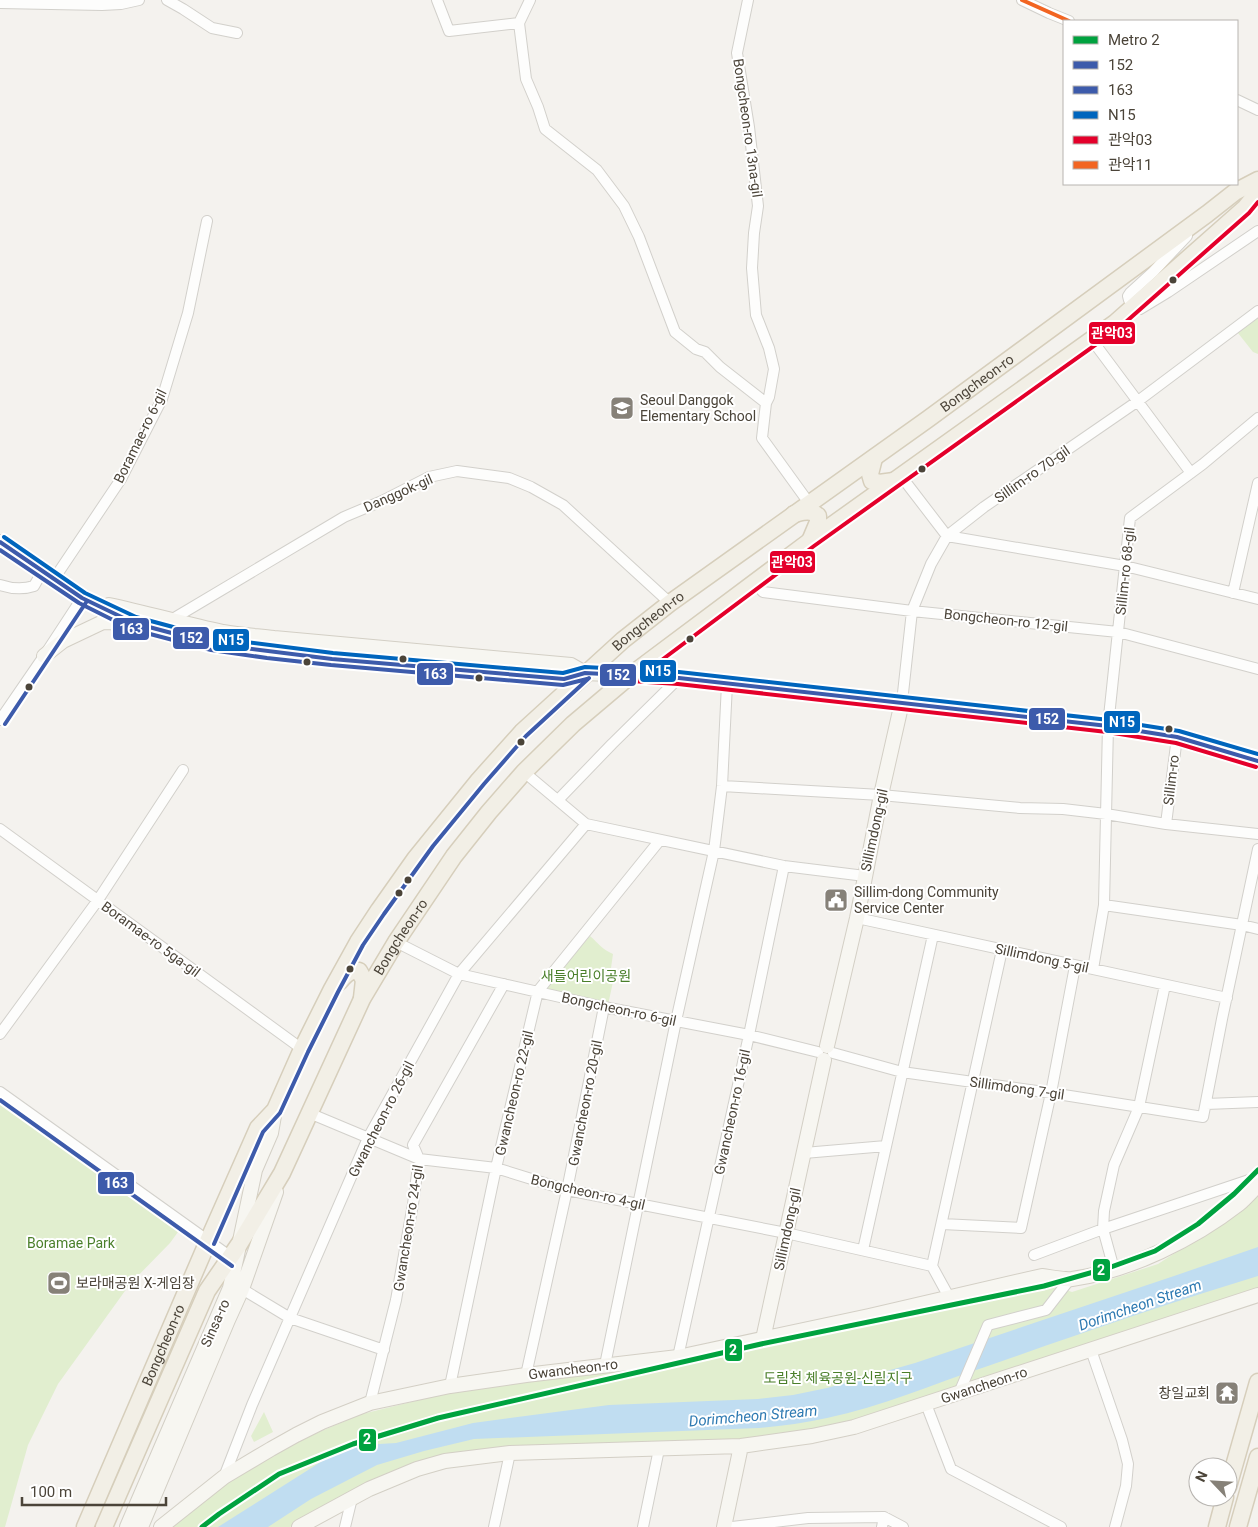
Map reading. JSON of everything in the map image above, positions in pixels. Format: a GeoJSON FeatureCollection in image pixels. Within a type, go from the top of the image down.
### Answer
{"type":"FeatureCollection","features":[{"type":"Feature","properties":{"kind":"main road","name":"Bongcheon-ro"},"geometry":{"type":"LineString","coordinates":[[85,1527],[258,1128],[275,1110],[302,1049],[358,942],[428,842],[479,780],[522,732],[623,640],[670,603],[874,458],[1235,192],[1258,180]]}},
{"type":"Feature","properties":{"kind":"main road","name":"Bongcheon-ro"},"geometry":{"type":"LineString","coordinates":[[104,1527],[207,1291],[233,1258],[282,1173],[362,999],[396,942],[454,856],[489,812],[524,772],[573,724],[631,674],[810,541],[1115,323],[1245,208],[1258,192]]}},
{"type":"Feature","properties":{"kind":"main road"},"geometry":{"type":"LineString","coordinates":[[874,458],[870,474],[872,481],[879,483],[897,479]]}},
{"type":"Feature","properties":{"kind":"main road"},"geometry":{"type":"LineString","coordinates":[[793,515],[813,512],[818,516],[818,522],[810,541]]}},
{"type":"Feature","properties":{"kind":"main road"},"geometry":{"type":"LineString","coordinates":[[0,542],[82,598],[134,623],[214,644],[268,652],[564,680],[586,673]]}},
{"type":"Feature","properties":{"kind":"main road"},"geometry":{"type":"LineString","coordinates":[[82,598],[226,632],[571,665],[586,673]]}},
{"type":"Feature","properties":{"kind":"main road"},"geometry":{"type":"LineString","coordinates":[[44,656],[62,641],[103,622],[134,623]]}},
{"type":"Feature","properties":{"kind":"main road","name":"Sillim-ro"},"geometry":{"type":"LineString","coordinates":[[586,673],[679,678],[1108,726],[1177,737],[1258,761]]}},
{"type":"Feature","properties":{"kind":"main road","name":"Sillimdong-gil"},"geometry":{"type":"LineString","coordinates":[[763,1339],[825,1053],[857,918],[881,795],[902,702]]}},
{"type":"Feature","properties":{"kind":"main road"},"geometry":{"type":"LineString","coordinates":[[332,989],[348,972],[359,971],[364,980],[362,999]]}},
{"type":"Feature","properties":{"kind":"main road"},"geometry":{"type":"LineString","coordinates":[[240,1243],[255,1170],[271,1133],[275,1110]]}},
{"type":"Feature","properties":{"kind":"main road","name":"Sinsa-ro"},"geometry":{"type":"LineString","coordinates":[[140,1527],[242,1289],[282,1173]]}},
{"type":"Feature","properties":{"kind":"main road","name":"Gwancheon-ro"},"geometry":{"type":"LineString","coordinates":[[161,1527],[224,1477],[296,1435],[322,1422],[370,1403],[450,1386],[678,1356],[869,1316],[1042,1276],[1070,1280],[1114,1270],[1157,1252],[1203,1228],[1240,1203],[1258,1185]]}},
{"type":"Feature","properties":{"kind":"main road","name":"Sinsa-ro"},"geometry":{"type":"LineString","coordinates":[[127,1527],[230,1288],[233,1258]]}},
{"type":"Feature","properties":{"kind":"main road","name":"Gwancheon-ro"},"geometry":{"type":"LineString","coordinates":[[299,1527],[369,1489],[417,1469],[445,1461],[510,1453],[741,1446],[854,1428],[1258,1295]]}},
{"type":"Feature","properties":{"kind":"main road"},"geometry":{"type":"LineString","coordinates":[[1237,1457],[1258,1382]]}},
{"type":"Feature","properties":{"kind":"main road"},"geometry":{"type":"LineString","coordinates":[[724,1527],[741,1446]]}},
{"type":"Feature","properties":{"kind":"main road"},"geometry":{"type":"LineString","coordinates":[[1238,1527],[1258,1457]]}},
{"type":"Feature","properties":{"kind":"main road"},"geometry":{"type":"LineString","coordinates":[[1217,1527],[1222,1507]]}},
{"type":"Feature","properties":{"kind":"street"},"geometry":{"type":"LineString","coordinates":[[0,3],[102,5],[121,4],[139,0]]}},
{"type":"Feature","properties":{"kind":"street"},"geometry":{"type":"LineString","coordinates":[[167,0],[212,28],[237,33]]}},
{"type":"Feature","properties":{"kind":"street"},"geometry":{"type":"LineString","coordinates":[[437,0],[449,31],[519,23]]}},
{"type":"Feature","properties":{"kind":"street"},"geometry":{"type":"LineString","coordinates":[[530,0],[519,23],[526,79],[545,129],[598,170],[624,206],[639,237],[675,332],[696,349],[706,352],[720,367],[766,403]]}},
{"type":"Feature","properties":{"kind":"street","name":"Bongcheon-ro 13na-gil"},"geometry":{"type":"LineString","coordinates":[[748,0],[737,53],[749,127],[758,206],[752,268],[756,315],[769,348],[774,370],[769,397],[766,403],[762,438],[809,504]]}},
{"type":"Feature","properties":{"kind":"street"},"geometry":{"type":"LineString","coordinates":[[1022,0],[1049,14],[1067,20]]}},
{"type":"Feature","properties":{"kind":"street"},"geometry":{"type":"LineString","coordinates":[[1238,100],[1258,110]]}},
{"type":"Feature","properties":{"kind":"street"},"geometry":{"type":"LineString","coordinates":[[1168,292],[1137,305],[1129,300],[1128,296],[1207,214]]}},
{"type":"Feature","properties":{"kind":"street","name":"Boramae-ro 6-gil"},"geometry":{"type":"LineString","coordinates":[[0,585],[25,589],[34,586],[48,575],[121,479],[162,399],[188,313],[207,221]]}},
{"type":"Feature","properties":{"kind":"street"},"geometry":{"type":"LineString","coordinates":[[1115,323],[1168,292],[1258,232]]}},
{"type":"Feature","properties":{"kind":"street","name":"Sillim-ro 70-gil"},"geometry":{"type":"LineString","coordinates":[[902,702],[912,611],[932,564],[947,536],[984,507],[1138,401],[1258,311]]}},
{"type":"Feature","properties":{"kind":"street"},"geometry":{"type":"LineString","coordinates":[[1092,340],[1191,473]]}},
{"type":"Feature","properties":{"kind":"street","name":"Sillim-ro 68-gil"},"geometry":{"type":"LineString","coordinates":[[1092,969],[1104,905],[1108,726],[1130,518],[1191,473],[1258,418]]}},
{"type":"Feature","properties":{"kind":"street","name":"Danggok-gil"},"geometry":{"type":"LineString","coordinates":[[171,620],[344,517],[429,478],[457,471],[509,478],[531,487],[563,505],[670,603]]}},
{"type":"Feature","properties":{"kind":"street"},"geometry":{"type":"LineString","coordinates":[[897,479],[947,536],[1125,566],[1258,599]]}},
{"type":"Feature","properties":{"kind":"street"},"geometry":{"type":"LineString","coordinates":[[1233,593],[1258,483]]}},
{"type":"Feature","properties":{"kind":"street","name":"Bongcheon-ro 12-gil"},"geometry":{"type":"LineString","coordinates":[[754,582],[763,592],[912,611],[1118,632],[1258,669]]}},
{"type":"Feature","properties":{"kind":"street"},"geometry":{"type":"LineString","coordinates":[[0,720],[82,598]]}},
{"type":"Feature","properties":{"kind":"street"},"geometry":{"type":"LineString","coordinates":[[558,800],[679,678]]}},
{"type":"Feature","properties":{"kind":"street"},"geometry":{"type":"LineString","coordinates":[[605,1365],[676,1021],[714,851],[722,786],[727,684]]}},
{"type":"Feature","properties":{"kind":"street","name":"Sillim-ro"},"geometry":{"type":"LineString","coordinates":[[1166,824],[1177,737]]}},
{"type":"Feature","properties":{"kind":"street"},"geometry":{"type":"LineString","coordinates":[[0,1034],[98,900],[183,770]]}},
{"type":"Feature","properties":{"kind":"street"},"geometry":{"type":"LineString","coordinates":[[524,772],[586,824],[784,866],[865,876]]}},
{"type":"Feature","properties":{"kind":"street"},"geometry":{"type":"LineString","coordinates":[[722,786],[881,795],[1106,814],[1166,824],[1258,834]]}},
{"type":"Feature","properties":{"kind":"street","name":"Gwancheon-ro 26-gil"},"geometry":{"type":"LineString","coordinates":[[224,1477],[252,1405],[368,1138],[459,974],[586,824]]}},
{"type":"Feature","properties":{"kind":"street","name":"Boramae-ro 5ga-gil"},"geometry":{"type":"LineString","coordinates":[[0,829],[302,1049]]}},
{"type":"Feature","properties":{"kind":"street","name":"Gwancheon-ro 22-gil"},"geometry":{"type":"LineString","coordinates":[[450,1386],[496,1168],[538,991],[660,840]]}},
{"type":"Feature","properties":{"kind":"street"},"geometry":{"type":"LineString","coordinates":[[1258,849],[1206,1104],[1258,1102]]}},
{"type":"Feature","properties":{"kind":"street","name":"Gwancheon-ro 16-gil"},"geometry":{"type":"LineString","coordinates":[[678,1356],[749,1035],[784,866]]}},
{"type":"Feature","properties":{"kind":"street"},"geometry":{"type":"LineString","coordinates":[[1104,905],[1258,929]]}},
{"type":"Feature","properties":{"kind":"street","name":"Sillimdong 5-gil"},"geometry":{"type":"LineString","coordinates":[[857,918],[1228,998]]}},
{"type":"Feature","properties":{"kind":"street"},"geometry":{"type":"LineString","coordinates":[[863,1250],[933,935]]}},
{"type":"Feature","properties":{"kind":"street","name":"Bongcheon-ro 6-gil"},"geometry":{"type":"LineString","coordinates":[[396,942],[459,974],[604,1007],[749,1035],[825,1053]]}},
{"type":"Feature","properties":{"kind":"street"},"geometry":{"type":"LineString","coordinates":[[949,1297],[932,1266],[1002,950]]}},
{"type":"Feature","properties":{"kind":"street"},"geometry":{"type":"LineString","coordinates":[[942,1224],[1021,1228],[1051,1092],[1075,966]]}},
{"type":"Feature","properties":{"kind":"street","name":"Gwancheon-ro 24-gil"},"geometry":{"type":"LineString","coordinates":[[370,1403],[396,1300],[413,1204],[419,1159],[414,1145],[504,984]]}},
{"type":"Feature","properties":{"kind":"street"},"geometry":{"type":"LineString","coordinates":[[1114,1270],[1103,1229],[1104,1212],[1114,1165],[1139,1107],[1166,984]]}},
{"type":"Feature","properties":{"kind":"street","name":"Gwancheon-ro 20-gil"},"geometry":{"type":"LineString","coordinates":[[526,1375],[567,1190],[604,1007]]}},
{"type":"Feature","properties":{"kind":"street","name":"Sillimdong 7-gil"},"geometry":{"type":"LineString","coordinates":[[825,1053],[902,1072],[1051,1092],[1203,1117],[1206,1104]]}},
{"type":"Feature","properties":{"kind":"street"},"geometry":{"type":"LineString","coordinates":[[0,1092],[233,1258]]}},
{"type":"Feature","properties":{"kind":"street","name":"Bongcheon-ro 4-gil"},"geometry":{"type":"LineString","coordinates":[[309,1113],[419,1159],[496,1168],[567,1190],[863,1250],[932,1266]]}},
{"type":"Feature","properties":{"kind":"street"},"geometry":{"type":"LineString","coordinates":[[804,1153],[886,1146]]}},
{"type":"Feature","properties":{"kind":"street"},"geometry":{"type":"LineString","coordinates":[[1034,1255],[1103,1229],[1258,1176]]}},
{"type":"Feature","properties":{"kind":"street"},"geometry":{"type":"LineString","coordinates":[[959,1393],[988,1326],[1046,1310],[1070,1280]]}},
{"type":"Feature","properties":{"kind":"street"},"geometry":{"type":"LineString","coordinates":[[242,1289],[290,1318],[384,1350]]}},
{"type":"Feature","properties":{"kind":"street"},"geometry":{"type":"LineString","coordinates":[[1091,1350],[1122,1440],[1128,1464],[1126,1486],[1115,1527]]}},
{"type":"Feature","properties":{"kind":"street"},"geometry":{"type":"LineString","coordinates":[[926,1404],[951,1469],[1061,1527]]}},
{"type":"Feature","properties":{"kind":"street"},"geometry":{"type":"LineString","coordinates":[[643,1527],[659,1449]]}},
{"type":"Feature","properties":{"kind":"street"},"geometry":{"type":"LineString","coordinates":[[494,1527],[510,1453]]}},
{"type":"Feature","properties":{"kind":"street"},"geometry":{"type":"LineString","coordinates":[[345,1527],[352,1498]]}},
{"type":"Feature","properties":{"kind":"street"},"geometry":{"type":"LineString","coordinates":[[732,1527],[807,1523],[883,1522],[903,1527]]}},
{"type":"Feature","properties":{"kind":"green space"},"geometry":{"type":"Polygon","coordinates":[[[1258,311],[1258,354],[1253,352],[1234,328],[1258,311]]]}},
{"type":"Feature","properties":{"kind":"green space","name":"새들어린이공원"},"geometry":{"type":"Polygon","coordinates":[[[590,936],[613,954],[610,975],[614,977],[608,1005],[543,990],[590,936]]]}},
{"type":"Feature","properties":{"kind":"green space","name":"Boramae Park"},"geometry":{"type":"Polygon","coordinates":[[[0,1103],[178,1232],[170,1243],[130,1284],[58,1384],[28,1445],[5,1527],[0,1527],[0,1103]]]}},
{"type":"Feature","properties":{"kind":"green space","name":"도림천 체육공원-신림지구"},"geometry":{"type":"Polygon","coordinates":[[[1258,1188],[1258,1292],[848,1425],[735,1443],[607,1446],[409,1469],[290,1527],[172,1527],[225,1482],[300,1440],[362,1414],[448,1393],[523,1378],[764,1347],[1043,1282],[1072,1292],[1158,1264],[1212,1229],[1258,1188]]]}},
{"type":"Feature","properties":{"kind":"green space"},"geometry":{"type":"Polygon","coordinates":[[[264,1412],[273,1432],[254,1442],[251,1436],[264,1412]]]}},
{"type":"Feature","properties":{"kind":"water","name":"Dorimcheon Stream"},"geometry":{"type":"Polygon","coordinates":[[[1258,1247],[1258,1276],[1121,1320],[887,1402],[847,1413],[801,1423],[759,1428],[474,1439],[377,1465],[311,1499],[268,1527],[218,1527],[346,1446],[396,1443],[473,1423],[609,1405],[758,1399],[793,1395],[827,1388],[915,1363],[1258,1247]]]}},
{"type":"Feature","properties":{"kind":"metro line","name":"2"},"geometry":{"type":"LineString","coordinates":[[202,1527],[279,1474],[353,1444],[438,1418],[761,1344],[1044,1286],[1111,1267],[1155,1251],[1198,1224],[1234,1194],[1258,1170]]}},
{"type":"Feature","properties":{"kind":"transit line","name":"관악11"},"geometry":{"type":"LineString","coordinates":[[1022,0],[1067,20]]}},
{"type":"Feature","properties":{"kind":"transit line","name":"관악03"},"geometry":{"type":"LineString","coordinates":[[635,680],[814,546],[1119,328],[1249,213],[1258,202]]}},
{"type":"Feature","properties":{"kind":"transit line","name":"N15"},"geometry":{"type":"LineString","coordinates":[[4,537],[85,593],[136,617],[214,638],[333,653],[563,673],[585,667],[679,672],[1109,720],[1179,731],[1258,754]]}},
{"type":"Feature","properties":{"kind":"transit line","name":"152"},"geometry":{"type":"LineString","coordinates":[[0,542],[82,598],[134,623],[213,644],[332,659],[564,679],[585,673],[679,678],[1108,726],[1177,737],[1258,761]]}},
{"type":"Feature","properties":{"kind":"transit line","name":"163"},"geometry":{"type":"LineString","coordinates":[[0,550],[79,603],[131,629],[211,650],[331,665],[563,685],[587,679]]}},
{"type":"Feature","properties":{"kind":"transit line","name":"163"},"geometry":{"type":"LineString","coordinates":[[5,724],[87,601]]}},
{"type":"Feature","properties":{"kind":"transit line","name":"163"},"geometry":{"type":"LineString","coordinates":[[214,1244],[263,1132],[280,1113],[308,1052],[363,945],[433,846],[484,784],[526,736],[589,678]]}},
{"type":"Feature","properties":{"kind":"transit line","name":"관악03"},"geometry":{"type":"LineString","coordinates":[[631,681],[678,684],[1107,732],[1176,743],[1256,767]]}},
{"type":"Feature","properties":{"kind":"transit line","name":"163"},"geometry":{"type":"LineString","coordinates":[[0,1100],[232,1266]]}},
{"type":"Feature","properties":{"kind":"place","name":"Seoul Danggok Elementary School"},"geometry":{"type":"Point","coordinates":[622,408]}},
{"type":"Feature","properties":{"kind":"place","name":"Sillim-dong Community Service Center"},"geometry":{"type":"Point","coordinates":[836,900]}},
{"type":"Feature","properties":{"kind":"place","name":"보라매공원 X-게임장"},"geometry":{"type":"Point","coordinates":[59,1283]}},
{"type":"Feature","properties":{"kind":"place","name":"창일교회"},"geometry":{"type":"Point","coordinates":[1227,1393]}}]}
